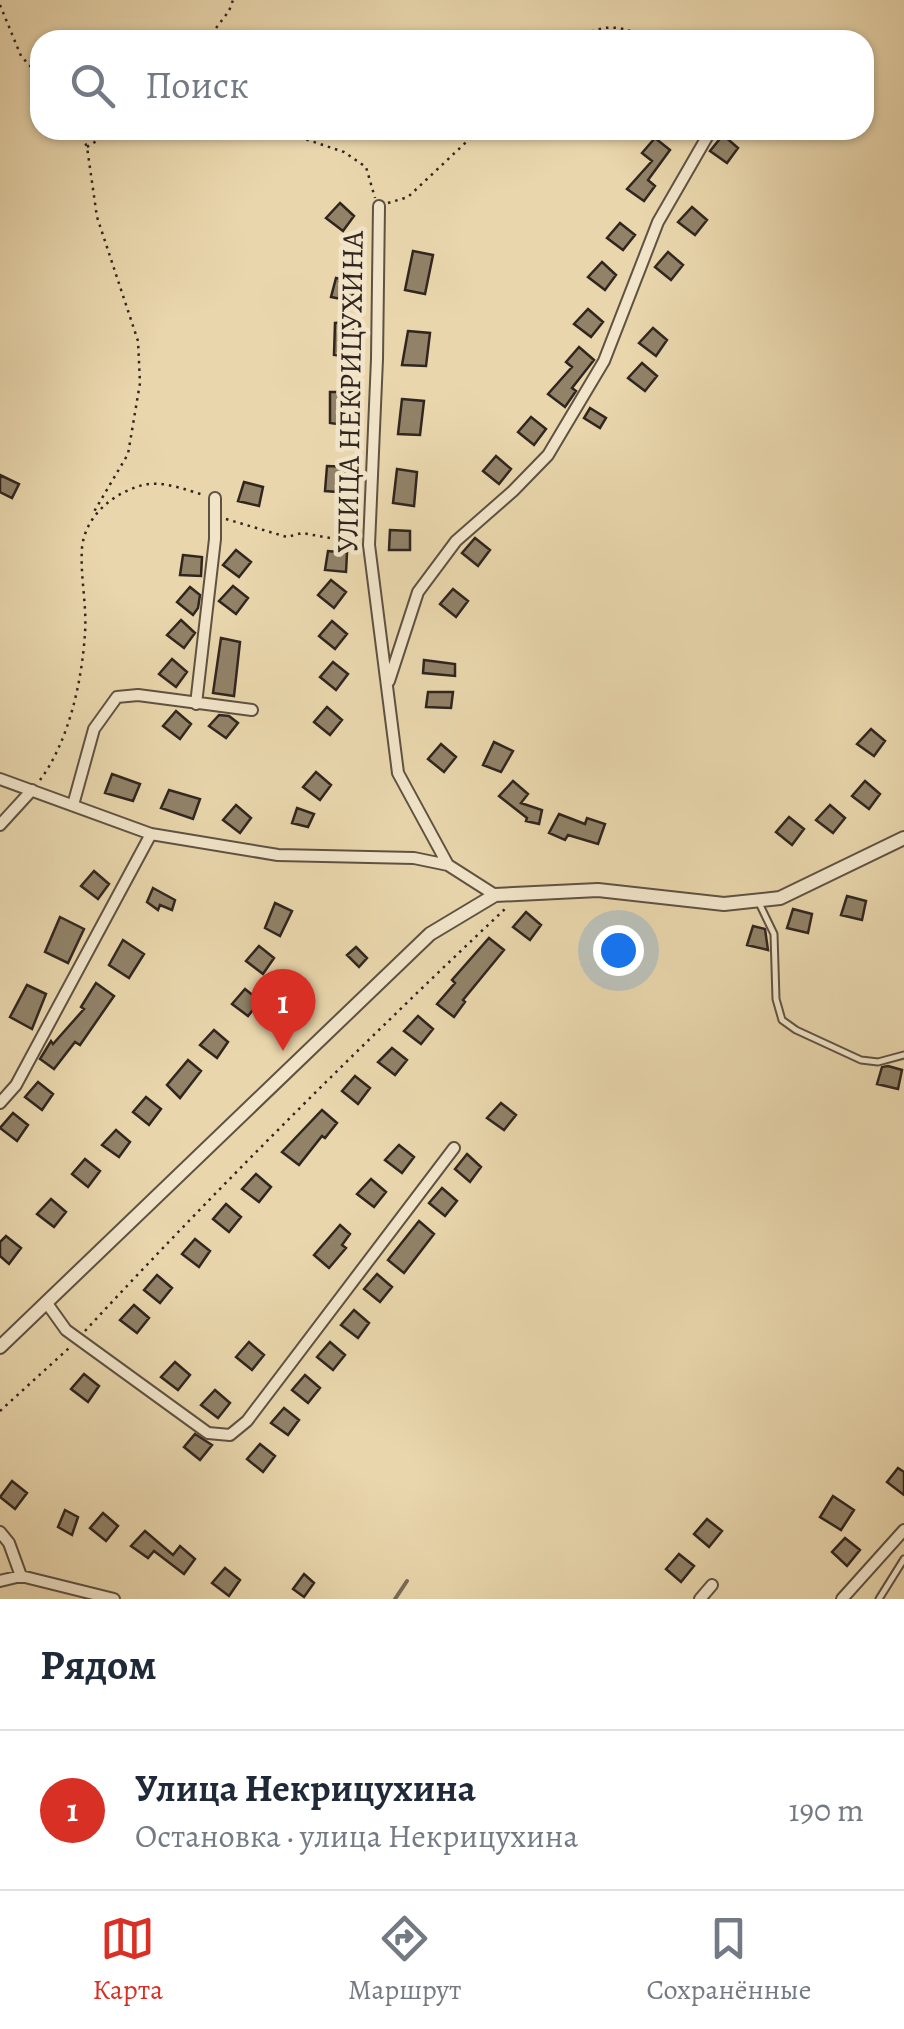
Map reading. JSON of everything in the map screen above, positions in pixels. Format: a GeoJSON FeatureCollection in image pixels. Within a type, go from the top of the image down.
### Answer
{"type":"FeatureCollection","features":[{"type":"Feature","properties":{"kind":"street"},"geometry":{"type":"LineString","coordinates":[[387,687],[418,592],[456,541],[548,455],[604,361],[658,222],[705,140]]}},
{"type":"Feature","properties":{"kind":"street","name":"УЛИЦА НЕКРИЦУХИНА"},"geometry":{"type":"LineString","coordinates":[[379,206],[369,545],[398,773],[448,865]]}},
{"type":"Feature","properties":{"kind":"street"},"geometry":{"type":"LineString","coordinates":[[196,704],[214,498]]}},
{"type":"Feature","properties":{"kind":"street"},"geometry":{"type":"LineString","coordinates":[[73,806],[94,729],[117,698],[138,695],[252,710]]}},
{"type":"Feature","properties":{"kind":"street"},"geometry":{"type":"LineString","coordinates":[[0,779],[151,834],[278,855],[414,858],[448,865],[495,895]]}},
{"type":"Feature","properties":{"kind":"street"},"geometry":{"type":"LineString","coordinates":[[0,825],[32,790]]}},
{"type":"Feature","properties":{"kind":"street"},"geometry":{"type":"LineString","coordinates":[[0,1103],[16,1085],[151,834]]}},
{"type":"Feature","properties":{"kind":"street"},"geometry":{"type":"LineString","coordinates":[[0,1347],[430,934],[495,895],[598,890],[724,904],[780,898],[904,838]]}},
{"type":"Feature","properties":{"kind":"street"},"geometry":{"type":"LineString","coordinates":[[46,1302],[66,1330],[208,1433],[230,1435],[247,1421],[454,1148]]}},
{"type":"Feature","properties":{"kind":"street"},"geometry":{"type":"LineString","coordinates":[[842,1599],[904,1530]]}},
{"type":"Feature","properties":{"kind":"street"},"geometry":{"type":"LineString","coordinates":[[0,1532],[9,1543],[21,1576]]}},
{"type":"Feature","properties":{"kind":"street"},"geometry":{"type":"LineString","coordinates":[[0,1581],[21,1576],[114,1599]]}},
{"type":"Feature","properties":{"kind":"street"},"geometry":{"type":"LineString","coordinates":[[700,1599],[712,1585]]}},
{"type":"Feature","properties":{"kind":"lane"},"geometry":{"type":"LineString","coordinates":[[758,900],[774,934],[776,999],[782,1020],[861,1060],[878,1062],[904,1055]]}},
{"type":"Feature","properties":{"kind":"lane"},"geometry":{"type":"LineString","coordinates":[[879,1599],[904,1558]]}},
{"type":"Feature","properties":{"kind":"path"},"geometry":{"type":"LineString","coordinates":[[214,30],[233,0]]}},
{"type":"Feature","properties":{"kind":"path"},"geometry":{"type":"LineString","coordinates":[[0,5],[20,56],[30,66]]}},
{"type":"Feature","properties":{"kind":"path"},"geometry":{"type":"LineString","coordinates":[[590,30],[606,26],[624,30]]}},
{"type":"Feature","properties":{"kind":"path"},"geometry":{"type":"LineString","coordinates":[[32,790],[58,747],[76,696],[86,632],[82,546],[89,520],[128,454],[140,384],[138,341],[97,217],[83,140]]}},
{"type":"Feature","properties":{"kind":"path"},"geometry":{"type":"LineString","coordinates":[[86,147],[98,140]]}},
{"type":"Feature","properties":{"kind":"path"},"geometry":{"type":"LineString","coordinates":[[308,140],[344,152],[366,168],[379,206],[408,197],[468,140]]}},
{"type":"Feature","properties":{"kind":"path"},"geometry":{"type":"LineString","coordinates":[[89,520],[108,502],[145,484],[174,486],[214,498]]}},
{"type":"Feature","properties":{"kind":"path"},"geometry":{"type":"LineString","coordinates":[[214,516],[287,537],[302,533],[369,545]]}},
{"type":"Feature","properties":{"kind":"path"},"geometry":{"type":"LineString","coordinates":[[0,1411],[78,1338],[184,1223],[406,1002],[522,892]]}},
{"type":"Feature","properties":{"kind":"building"},"geometry":{"type":"Polygon","coordinates":[[[653,140],[670,150],[648,180],[655,186],[644,201],[627,189],[652,161],[642,153],[653,140]]]}},
{"type":"Feature","properties":{"kind":"building"},"geometry":{"type":"Polygon","coordinates":[[[719,140],[729,140],[738,148],[727,163],[710,151],[719,140]]]}},
{"type":"Feature","properties":{"kind":"building"},"geometry":{"type":"Polygon","coordinates":[[[340,203],[354,216],[343,231],[326,218],[340,203]]]}},
{"type":"Feature","properties":{"kind":"building"},"geometry":{"type":"Polygon","coordinates":[[[692,207],[707,220],[695,235],[678,222],[692,207]]]}},
{"type":"Feature","properties":{"kind":"building"},"geometry":{"type":"Polygon","coordinates":[[[620,223],[635,235],[623,250],[607,238],[620,223]]]}},
{"type":"Feature","properties":{"kind":"building"},"geometry":{"type":"Polygon","coordinates":[[[413,251],[433,255],[425,294],[405,290],[413,251]]]}},
{"type":"Feature","properties":{"kind":"building"},"geometry":{"type":"Polygon","coordinates":[[[668,252],[683,265],[671,280],[655,267],[668,252]]]}},
{"type":"Feature","properties":{"kind":"building"},"geometry":{"type":"Polygon","coordinates":[[[602,262],[616,275],[605,290],[588,277],[602,262]]]}},
{"type":"Feature","properties":{"kind":"building"},"geometry":{"type":"Polygon","coordinates":[[[336,278],[355,282],[352,301],[331,297],[336,278]]]}},
{"type":"Feature","properties":{"kind":"building"},"geometry":{"type":"Polygon","coordinates":[[[588,309],[603,322],[591,337],[574,324],[588,309]]]}},
{"type":"Feature","properties":{"kind":"building"},"geometry":{"type":"Polygon","coordinates":[[[354,322],[353,357],[334,355],[335,323],[354,322]]]}},
{"type":"Feature","properties":{"kind":"building"},"geometry":{"type":"Polygon","coordinates":[[[653,328],[667,340],[656,356],[639,343],[653,328]]]}},
{"type":"Feature","properties":{"kind":"building"},"geometry":{"type":"Polygon","coordinates":[[[408,331],[430,333],[426,366],[402,365],[408,331]]]}},
{"type":"Feature","properties":{"kind":"building"},"geometry":{"type":"Polygon","coordinates":[[[579,347],[594,360],[572,388],[576,391],[565,407],[548,394],[572,367],[566,362],[579,347]]]}},
{"type":"Feature","properties":{"kind":"building"},"geometry":{"type":"Polygon","coordinates":[[[642,363],[657,376],[645,391],[628,378],[642,363]]]}},
{"type":"Feature","properties":{"kind":"building"},"geometry":{"type":"Polygon","coordinates":[[[330,392],[353,392],[351,426],[330,423],[330,392]]]}},
{"type":"Feature","properties":{"kind":"building"},"geometry":{"type":"Polygon","coordinates":[[[402,399],[424,401],[420,435],[398,434],[402,399]]]}},
{"type":"Feature","properties":{"kind":"building"},"geometry":{"type":"Polygon","coordinates":[[[590,408],[606,418],[600,428],[584,418],[590,408]]]}},
{"type":"Feature","properties":{"kind":"building"},"geometry":{"type":"Polygon","coordinates":[[[531,417],[546,429],[534,445],[518,432],[531,417]]]}},
{"type":"Feature","properties":{"kind":"building"},"geometry":{"type":"Polygon","coordinates":[[[496,456],[511,469],[499,484],[483,471],[496,456]]]}},
{"type":"Feature","properties":{"kind":"building"},"geometry":{"type":"Polygon","coordinates":[[[327,466],[350,467],[350,493],[325,491],[327,466]]]}},
{"type":"Feature","properties":{"kind":"building"},"geometry":{"type":"Polygon","coordinates":[[[397,469],[417,472],[414,506],[393,503],[397,469]]]}},
{"type":"Feature","properties":{"kind":"building"},"geometry":{"type":"Polygon","coordinates":[[[0,475],[19,484],[12,498],[0,492],[0,475]]]}},
{"type":"Feature","properties":{"kind":"building"},"geometry":{"type":"Polygon","coordinates":[[[244,482],[263,487],[259,506],[238,501],[244,482]]]}},
{"type":"Feature","properties":{"kind":"building"},"geometry":{"type":"Polygon","coordinates":[[[390,530],[410,531],[410,550],[389,550],[390,530]]]}},
{"type":"Feature","properties":{"kind":"building"},"geometry":{"type":"Polygon","coordinates":[[[475,538],[490,550],[478,566],[462,553],[475,538]]]}},
{"type":"Feature","properties":{"kind":"building"},"geometry":{"type":"Polygon","coordinates":[[[236,550],[251,562],[239,577],[223,565],[236,550]]]}},
{"type":"Feature","properties":{"kind":"building"},"geometry":{"type":"Polygon","coordinates":[[[328,551],[347,553],[346,572],[325,570],[328,551]]]}},
{"type":"Feature","properties":{"kind":"building"},"geometry":{"type":"Polygon","coordinates":[[[183,555],[202,557],[201,576],[180,575],[183,555]]]}},
{"type":"Feature","properties":{"kind":"building"},"geometry":{"type":"Polygon","coordinates":[[[331,580],[346,592],[334,608],[318,595],[331,580]]]}},
{"type":"Feature","properties":{"kind":"building"},"geometry":{"type":"Polygon","coordinates":[[[233,586],[248,598],[236,614],[219,601],[233,586]]]}},
{"type":"Feature","properties":{"kind":"building"},"geometry":{"type":"Polygon","coordinates":[[[190,587],[200,595],[193,615],[177,602],[190,587]]]}},
{"type":"Feature","properties":{"kind":"building"},"geometry":{"type":"Polygon","coordinates":[[[453,589],[468,601],[456,617],[440,604],[453,589]]]}},
{"type":"Feature","properties":{"kind":"building"},"geometry":{"type":"Polygon","coordinates":[[[181,620],[195,633],[184,648],[167,635],[181,620]]]}},
{"type":"Feature","properties":{"kind":"building"},"geometry":{"type":"Polygon","coordinates":[[[332,621],[347,634],[335,649],[319,636],[332,621]]]}},
{"type":"Feature","properties":{"kind":"building"},"geometry":{"type":"Polygon","coordinates":[[[221,638],[240,642],[234,696],[213,693],[221,638]]]}},
{"type":"Feature","properties":{"kind":"building"},"geometry":{"type":"Polygon","coordinates":[[[172,659],[187,672],[176,687],[159,674],[172,659]]]}},
{"type":"Feature","properties":{"kind":"building"},"geometry":{"type":"Polygon","coordinates":[[[424,660],[455,664],[455,676],[423,673],[424,660]]]}},
{"type":"Feature","properties":{"kind":"building"},"geometry":{"type":"Polygon","coordinates":[[[333,662],[348,674],[336,690],[320,677],[333,662]]]}},
{"type":"Feature","properties":{"kind":"building"},"geometry":{"type":"Polygon","coordinates":[[[428,692],[453,692],[451,708],[426,707],[428,692]]]}},
{"type":"Feature","properties":{"kind":"building"},"geometry":{"type":"Polygon","coordinates":[[[327,707],[342,720],[330,735],[314,722],[327,707]]]}},
{"type":"Feature","properties":{"kind":"building"},"geometry":{"type":"Polygon","coordinates":[[[176,711],[191,724],[180,739],[163,726],[176,711]]]}},
{"type":"Feature","properties":{"kind":"building"},"geometry":{"type":"Polygon","coordinates":[[[219,715],[238,723],[226,738],[209,726],[219,715]]]}},
{"type":"Feature","properties":{"kind":"building"},"geometry":{"type":"Polygon","coordinates":[[[871,729],[885,741],[874,756],[857,744],[871,729]]]}},
{"type":"Feature","properties":{"kind":"building"},"geometry":{"type":"Polygon","coordinates":[[[494,742],[513,751],[501,772],[483,765],[494,742]]]}},
{"type":"Feature","properties":{"kind":"building"},"geometry":{"type":"Polygon","coordinates":[[[441,744],[456,757],[444,772],[428,759],[441,744]]]}},
{"type":"Feature","properties":{"kind":"building"},"geometry":{"type":"Polygon","coordinates":[[[316,772],[331,785],[320,800],[303,787],[316,772]]]}},
{"type":"Feature","properties":{"kind":"building"},"geometry":{"type":"Polygon","coordinates":[[[112,774],[140,784],[133,801],[105,793],[112,774]]]}},
{"type":"Feature","properties":{"kind":"building"},"geometry":{"type":"Polygon","coordinates":[[[513,781],[528,794],[521,803],[542,810],[539,824],[526,821],[499,796],[513,781]]]}},
{"type":"Feature","properties":{"kind":"building"},"geometry":{"type":"Polygon","coordinates":[[[865,781],[880,794],[869,809],[852,796],[865,781]]]}},
{"type":"Feature","properties":{"kind":"building"},"geometry":{"type":"Polygon","coordinates":[[[169,790],[200,799],[193,819],[161,808],[169,790]]]}},
{"type":"Feature","properties":{"kind":"building"},"geometry":{"type":"Polygon","coordinates":[[[236,805],[251,818],[240,833],[223,820],[236,805]]]}},
{"type":"Feature","properties":{"kind":"building"},"geometry":{"type":"Polygon","coordinates":[[[830,805],[845,818],[833,833],[816,820],[830,805]]]}},
{"type":"Feature","properties":{"kind":"building"},"geometry":{"type":"Polygon","coordinates":[[[297,808],[314,814],[308,827],[292,823],[297,808]]]}},
{"type":"Feature","properties":{"kind":"building"},"geometry":{"type":"Polygon","coordinates":[[[559,814],[585,824],[587,818],[605,824],[598,844],[568,835],[565,840],[549,833],[559,814]]]}},
{"type":"Feature","properties":{"kind":"building"},"geometry":{"type":"Polygon","coordinates":[[[789,817],[804,829],[792,845],[776,832],[789,817]]]}},
{"type":"Feature","properties":{"kind":"building"},"geometry":{"type":"Polygon","coordinates":[[[94,871],[109,884],[98,899],[81,886],[94,871]]]}},
{"type":"Feature","properties":{"kind":"building"},"geometry":{"type":"Polygon","coordinates":[[[153,888],[175,900],[172,910],[160,905],[158,910],[147,902],[153,888]]]}},
{"type":"Feature","properties":{"kind":"building"},"geometry":{"type":"Polygon","coordinates":[[[847,896],[866,901],[862,920],[841,915],[847,896]]]}},
{"type":"Feature","properties":{"kind":"building"},"geometry":{"type":"Polygon","coordinates":[[[275,903],[292,911],[280,936],[265,928],[275,903]]]}},
{"type":"Feature","properties":{"kind":"building"},"geometry":{"type":"Polygon","coordinates":[[[793,909],[812,914],[808,933],[787,928],[793,909]]]}},
{"type":"Feature","properties":{"kind":"building"},"geometry":{"type":"Polygon","coordinates":[[[526,912],[541,925],[530,940],[513,927],[526,912]]]}},
{"type":"Feature","properties":{"kind":"building"},"geometry":{"type":"Polygon","coordinates":[[[60,917],[84,929],[68,963],[45,952],[60,917]]]}},
{"type":"Feature","properties":{"kind":"building"},"geometry":{"type":"Polygon","coordinates":[[[753,926],[765,929],[768,950],[747,945],[753,926]]]}},
{"type":"Feature","properties":{"kind":"building"},"geometry":{"type":"Polygon","coordinates":[[[489,938],[504,950],[454,1017],[437,1004],[455,983],[452,980],[489,938]]]}},
{"type":"Feature","properties":{"kind":"building"},"geometry":{"type":"Polygon","coordinates":[[[123,940],[144,954],[129,978],[109,965],[123,940]]]}},
{"type":"Feature","properties":{"kind":"building"},"geometry":{"type":"Polygon","coordinates":[[[259,946],[274,958],[263,974],[246,961],[259,946]]]}},
{"type":"Feature","properties":{"kind":"building"},"geometry":{"type":"Polygon","coordinates":[[[356,947],[367,958],[359,967],[347,955],[356,947]]]}},
{"type":"Feature","properties":{"kind":"building"},"geometry":{"type":"Polygon","coordinates":[[[96,983],[114,996],[80,1045],[75,1042],[54,1069],[40,1059],[51,1041],[53,1044],[84,1009],[81,1007],[96,983]]]}},
{"type":"Feature","properties":{"kind":"building"},"geometry":{"type":"Polygon","coordinates":[[[27,985],[46,994],[32,1029],[10,1017],[27,985]]]}},
{"type":"Feature","properties":{"kind":"building"},"geometry":{"type":"Polygon","coordinates":[[[245,989],[260,1001],[248,1016],[232,1004],[245,989]]]}},
{"type":"Feature","properties":{"kind":"building"},"geometry":{"type":"Polygon","coordinates":[[[418,1016],[433,1029],[421,1044],[404,1031],[418,1016]]]}},
{"type":"Feature","properties":{"kind":"building"},"geometry":{"type":"Polygon","coordinates":[[[214,1030],[228,1042],[217,1058],[200,1045],[214,1030]]]}},
{"type":"Feature","properties":{"kind":"building"},"geometry":{"type":"Polygon","coordinates":[[[392,1048],[407,1060],[395,1075],[378,1062],[392,1048]]]}},
{"type":"Feature","properties":{"kind":"building"},"geometry":{"type":"Polygon","coordinates":[[[188,1060],[201,1071],[180,1098],[167,1085],[188,1060]]]}},
{"type":"Feature","properties":{"kind":"building"},"geometry":{"type":"Polygon","coordinates":[[[882,1067],[902,1070],[898,1089],[877,1084],[882,1067]]]}},
{"type":"Feature","properties":{"kind":"building"},"geometry":{"type":"Polygon","coordinates":[[[355,1076],[370,1088],[358,1104],[342,1091],[355,1076]]]}},
{"type":"Feature","properties":{"kind":"building"},"geometry":{"type":"Polygon","coordinates":[[[38,1082],[53,1094],[42,1110],[25,1097],[38,1082]]]}},
{"type":"Feature","properties":{"kind":"building"},"geometry":{"type":"Polygon","coordinates":[[[146,1097],[161,1109],[149,1125],[133,1112],[146,1097]]]}},
{"type":"Feature","properties":{"kind":"building"},"geometry":{"type":"Polygon","coordinates":[[[501,1103],[516,1115],[504,1130],[487,1118],[501,1103]]]}},
{"type":"Feature","properties":{"kind":"building"},"geometry":{"type":"Polygon","coordinates":[[[322,1110],[337,1123],[299,1165],[282,1152],[322,1110]]]}},
{"type":"Feature","properties":{"kind":"building"},"geometry":{"type":"Polygon","coordinates":[[[13,1113],[28,1125],[17,1141],[0,1128],[13,1113]]]}},
{"type":"Feature","properties":{"kind":"building"},"geometry":{"type":"Polygon","coordinates":[[[116,1130],[130,1142],[119,1157],[102,1145],[116,1130]]]}},
{"type":"Feature","properties":{"kind":"building"},"geometry":{"type":"Polygon","coordinates":[[[399,1145],[414,1157],[402,1173],[385,1160],[399,1145]]]}},
{"type":"Feature","properties":{"kind":"building"},"geometry":{"type":"Polygon","coordinates":[[[467,1154],[481,1167],[470,1182],[455,1169],[467,1154]]]}},
{"type":"Feature","properties":{"kind":"building"},"geometry":{"type":"Polygon","coordinates":[[[85,1159],[100,1171],[88,1187],[72,1174],[85,1159]]]}},
{"type":"Feature","properties":{"kind":"building"},"geometry":{"type":"Polygon","coordinates":[[[256,1174],[271,1187],[259,1202],[242,1189],[256,1174]]]}},
{"type":"Feature","properties":{"kind":"building"},"geometry":{"type":"Polygon","coordinates":[[[371,1179],[386,1192],[374,1207],[357,1194],[371,1179]]]}},
{"type":"Feature","properties":{"kind":"building"},"geometry":{"type":"Polygon","coordinates":[[[442,1188],[457,1201],[445,1216],[429,1203],[442,1188]]]}},
{"type":"Feature","properties":{"kind":"building"},"geometry":{"type":"Polygon","coordinates":[[[51,1199],[66,1212],[54,1227],[37,1214],[51,1199]]]}},
{"type":"Feature","properties":{"kind":"building"},"geometry":{"type":"Polygon","coordinates":[[[226,1204],[241,1217],[229,1232],[213,1219],[226,1204]]]}},
{"type":"Feature","properties":{"kind":"building"},"geometry":{"type":"Polygon","coordinates":[[[419,1221],[434,1234],[404,1273],[388,1260],[419,1221]]]}},
{"type":"Feature","properties":{"kind":"building"},"geometry":{"type":"Polygon","coordinates":[[[340,1225],[350,1234],[342,1245],[346,1248],[329,1268],[314,1255],[340,1225]]]}},
{"type":"Feature","properties":{"kind":"building"},"geometry":{"type":"Polygon","coordinates":[[[6,1236],[21,1248],[9,1264],[0,1256],[0,1242],[6,1236]]]}},
{"type":"Feature","properties":{"kind":"building"},"geometry":{"type":"Polygon","coordinates":[[[195,1239],[210,1251],[199,1267],[182,1254],[195,1239]]]}},
{"type":"Feature","properties":{"kind":"building"},"geometry":{"type":"Polygon","coordinates":[[[377,1274],[392,1287],[380,1302],[364,1289],[377,1274]]]}},
{"type":"Feature","properties":{"kind":"building"},"geometry":{"type":"Polygon","coordinates":[[[157,1275],[172,1288],[160,1303],[144,1290],[157,1275]]]}},
{"type":"Feature","properties":{"kind":"building"},"geometry":{"type":"Polygon","coordinates":[[[134,1305],[149,1318],[137,1333],[120,1320],[134,1305]]]}},
{"type":"Feature","properties":{"kind":"building"},"geometry":{"type":"Polygon","coordinates":[[[354,1310],[369,1323],[358,1338],[341,1325],[354,1310]]]}},
{"type":"Feature","properties":{"kind":"building"},"geometry":{"type":"Polygon","coordinates":[[[249,1342],[264,1355],[252,1370],[236,1357],[249,1342]]]}},
{"type":"Feature","properties":{"kind":"building"},"geometry":{"type":"Polygon","coordinates":[[[330,1342],[345,1355],[333,1370],[317,1357],[330,1342]]]}},
{"type":"Feature","properties":{"kind":"building"},"geometry":{"type":"Polygon","coordinates":[[[175,1362],[190,1375],[178,1390],[161,1377],[175,1362]]]}},
{"type":"Feature","properties":{"kind":"building"},"geometry":{"type":"Polygon","coordinates":[[[84,1374],[99,1386],[88,1402],[71,1389],[84,1374]]]}},
{"type":"Feature","properties":{"kind":"building"},"geometry":{"type":"Polygon","coordinates":[[[305,1375],[320,1388],[308,1403],[292,1390],[305,1375]]]}},
{"type":"Feature","properties":{"kind":"building"},"geometry":{"type":"Polygon","coordinates":[[[215,1390],[230,1403],[218,1418],[201,1405],[215,1390]]]}},
{"type":"Feature","properties":{"kind":"building"},"geometry":{"type":"Polygon","coordinates":[[[284,1408],[299,1420],[288,1435],[271,1423],[284,1408]]]}},
{"type":"Feature","properties":{"kind":"building"},"geometry":{"type":"Polygon","coordinates":[[[195,1434],[212,1445],[200,1460],[184,1447],[195,1434]]]}},
{"type":"Feature","properties":{"kind":"building"},"geometry":{"type":"Polygon","coordinates":[[[260,1444],[275,1456],[263,1472],[247,1459],[260,1444]]]}},
{"type":"Feature","properties":{"kind":"building"},"geometry":{"type":"Polygon","coordinates":[[[898,1468],[904,1472],[904,1495],[887,1482],[898,1468]]]}},
{"type":"Feature","properties":{"kind":"building"},"geometry":{"type":"Polygon","coordinates":[[[12,1481],[27,1493],[15,1509],[0,1497],[12,1481]]]}},
{"type":"Feature","properties":{"kind":"building"},"geometry":{"type":"Polygon","coordinates":[[[833,1496],[854,1510],[841,1530],[820,1517],[833,1496]]]}},
{"type":"Feature","properties":{"kind":"building"},"geometry":{"type":"Polygon","coordinates":[[[65,1510],[78,1517],[72,1535],[58,1527],[65,1510]]]}},
{"type":"Feature","properties":{"kind":"building"},"geometry":{"type":"Polygon","coordinates":[[[103,1513],[118,1526],[106,1541],[90,1528],[103,1513]]]}},
{"type":"Feature","properties":{"kind":"building"},"geometry":{"type":"Polygon","coordinates":[[[707,1519],[722,1531],[709,1547],[694,1534],[707,1519]]]}},
{"type":"Feature","properties":{"kind":"building"},"geometry":{"type":"Polygon","coordinates":[[[145,1531],[173,1555],[180,1546],[195,1559],[184,1574],[154,1551],[148,1558],[131,1546],[145,1531]]]}},
{"type":"Feature","properties":{"kind":"building"},"geometry":{"type":"Polygon","coordinates":[[[845,1538],[860,1550],[847,1566],[832,1552],[845,1538]]]}},
{"type":"Feature","properties":{"kind":"building"},"geometry":{"type":"Polygon","coordinates":[[[679,1554],[694,1566],[681,1582],[666,1569],[679,1554]]]}},
{"type":"Feature","properties":{"kind":"building"},"geometry":{"type":"Polygon","coordinates":[[[225,1568],[240,1580],[229,1596],[212,1583],[225,1568]]]}},
{"type":"Feature","properties":{"kind":"building"},"geometry":{"type":"Polygon","coordinates":[[[304,1574],[314,1583],[304,1597],[293,1589],[304,1574]]]}},
{"type":"Feature","properties":{"kind":"waterway"},"geometry":{"type":"LineString","coordinates":[[395,1599],[407,1581]]}},
{"type":"Feature","properties":{"kind":"place","name":"Улица Некрицухина"},"geometry":{"type":"Point","coordinates":[283,1051]}}]}
